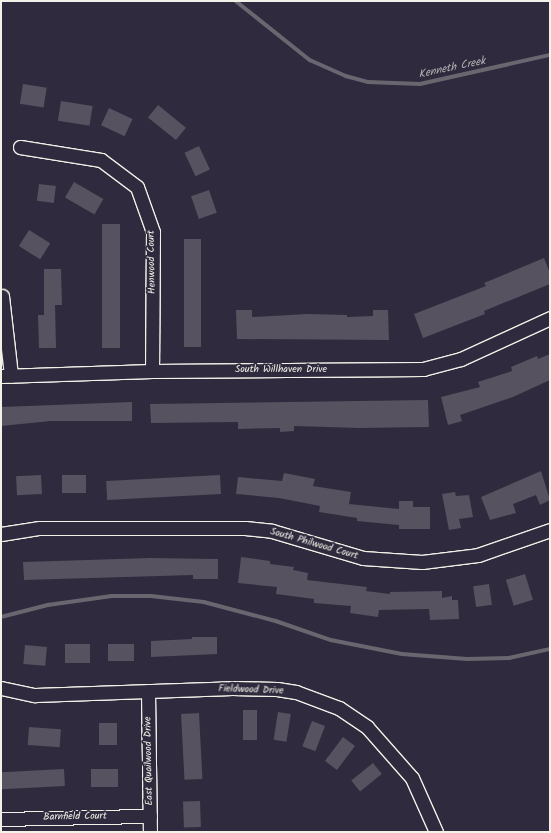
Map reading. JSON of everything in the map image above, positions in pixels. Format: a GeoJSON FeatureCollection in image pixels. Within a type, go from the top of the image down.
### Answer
{"type":"FeatureCollection","features":[{"type":"Feature","properties":{"kind":"street","name":"Henwood Court"},"geometry":{"type":"LineString","coordinates":[[20,147],[101,160],[138,187],[153,232],[152,371]]}},
{"type":"Feature","properties":{"kind":"street"},"geometry":{"type":"LineString","coordinates":[[2,296],[6,375]]}},
{"type":"Feature","properties":{"kind":"street","name":"South Willhaven Drive"},"geometry":{"type":"LineString","coordinates":[[6,375],[152,371],[423,369],[461,359],[550,318]]}},
{"type":"Feature","properties":{"kind":"street","name":"South Philwood Court"},"geometry":{"type":"LineString","coordinates":[[1,534],[40,528],[245,528],[272,531],[363,558],[390,562],[422,562],[478,556],[550,530]]}},
{"type":"Feature","properties":{"kind":"street","name":"Fieldwood Drive"},"geometry":{"type":"LineString","coordinates":[[1,688],[35,695],[277,689],[296,692],[338,708],[367,727],[412,778],[436,832]]}},
{"type":"Feature","properties":{"kind":"street","name":"East Quailwood Drive"},"geometry":{"type":"LineString","coordinates":[[148,691],[150,832]]}},
{"type":"Feature","properties":{"kind":"street","name":"Barnfield Court"},"geometry":{"type":"LineString","coordinates":[[1,819],[150,816]]}},
{"type":"Feature","properties":{"kind":"building"},"geometry":{"type":"Polygon","coordinates":[[[23,84],[47,88],[44,108],[20,104],[23,84]]]}},
{"type":"Feature","properties":{"kind":"building"},"geometry":{"type":"Polygon","coordinates":[[[61,101],[93,106],[89,126],[58,121],[61,101]]]}},
{"type":"Feature","properties":{"kind":"building"},"geometry":{"type":"Polygon","coordinates":[[[158,105],[186,128],[176,140],[148,117],[158,105]]]}},
{"type":"Feature","properties":{"kind":"building"},"geometry":{"type":"Polygon","coordinates":[[[109,108],[133,119],[125,136],[101,125],[109,108]]]}},
{"type":"Feature","properties":{"kind":"building"},"geometry":{"type":"Polygon","coordinates":[[[199,146],[210,170],[195,176],[184,153],[199,146]]]}},
{"type":"Feature","properties":{"kind":"building"},"geometry":{"type":"Polygon","coordinates":[[[74,182],[103,199],[94,215],[65,198],[74,182]]]}},
{"type":"Feature","properties":{"kind":"building"},"geometry":{"type":"Polygon","coordinates":[[[39,184],[56,186],[54,203],[37,201],[39,184]]]}},
{"type":"Feature","properties":{"kind":"building"},"geometry":{"type":"Polygon","coordinates":[[[209,190],[217,213],[199,219],[191,196],[209,190]]]}},
{"type":"Feature","properties":{"kind":"building"},"geometry":{"type":"Polygon","coordinates":[[[102,224],[120,224],[120,348],[102,348],[102,224]]]}},
{"type":"Feature","properties":{"kind":"building"},"geometry":{"type":"Polygon","coordinates":[[[29,230],[50,243],[40,259],[19,246],[29,230]]]}},
{"type":"Feature","properties":{"kind":"building"},"geometry":{"type":"Polygon","coordinates":[[[184,239],[201,239],[201,347],[184,347],[184,239]]]}},
{"type":"Feature","properties":{"kind":"building"},"geometry":{"type":"Polygon","coordinates":[[[544,258],[550,273],[550,284],[484,311],[485,314],[423,338],[414,314],[486,286],[484,283],[544,258]]]}},
{"type":"Feature","properties":{"kind":"building"},"geometry":{"type":"Polygon","coordinates":[[[44,269],[61,269],[62,305],[55,305],[56,348],[39,348],[38,315],[44,315],[44,269]]]}},
{"type":"Feature","properties":{"kind":"building"},"geometry":{"type":"Polygon","coordinates":[[[236,310],[252,310],[252,317],[308,314],[347,315],[347,317],[373,316],[373,310],[388,310],[389,340],[237,339],[236,310]]]}},
{"type":"Feature","properties":{"kind":"building"},"geometry":{"type":"Polygon","coordinates":[[[550,354],[550,380],[513,397],[460,415],[462,421],[448,425],[441,397],[480,387],[478,382],[512,371],[511,367],[537,356],[538,359],[550,354]]]}},
{"type":"Feature","properties":{"kind":"building"},"geometry":{"type":"Polygon","coordinates":[[[428,400],[429,427],[359,428],[294,426],[294,431],[280,432],[280,428],[238,429],[238,422],[151,423],[150,404],[428,400]]]}},
{"type":"Feature","properties":{"kind":"building"},"geometry":{"type":"Polygon","coordinates":[[[132,402],[132,421],[51,421],[1,426],[1,407],[132,402]]]}},
{"type":"Feature","properties":{"kind":"building"},"geometry":{"type":"Polygon","coordinates":[[[541,471],[550,500],[540,505],[536,495],[513,504],[516,513],[490,520],[481,497],[541,471]]]}},
{"type":"Feature","properties":{"kind":"building"},"geometry":{"type":"Polygon","coordinates":[[[284,473],[315,479],[313,486],[351,492],[349,504],[399,509],[399,501],[413,501],[413,507],[430,507],[430,529],[399,529],[399,525],[357,521],[357,518],[319,512],[320,506],[279,498],[236,494],[238,477],[282,481],[284,473]]]}},
{"type":"Feature","properties":{"kind":"building"},"geometry":{"type":"Polygon","coordinates":[[[41,475],[42,494],[17,495],[16,476],[41,475]]]}},
{"type":"Feature","properties":{"kind":"building"},"geometry":{"type":"Polygon","coordinates":[[[62,475],[86,475],[86,493],[62,493],[62,475]]]}},
{"type":"Feature","properties":{"kind":"building"},"geometry":{"type":"Polygon","coordinates":[[[220,475],[221,494],[107,500],[106,481],[220,475]]]}},
{"type":"Feature","properties":{"kind":"building"},"geometry":{"type":"Polygon","coordinates":[[[455,492],[456,496],[469,495],[473,517],[459,519],[461,528],[449,530],[442,494],[455,492]]]}},
{"type":"Feature","properties":{"kind":"building"},"geometry":{"type":"Polygon","coordinates":[[[241,557],[270,561],[270,564],[294,567],[293,570],[308,573],[307,580],[367,587],[366,591],[390,594],[390,592],[442,591],[442,598],[452,596],[452,600],[458,600],[459,619],[430,620],[429,609],[379,610],[378,617],[350,613],[351,606],[314,603],[314,599],[276,594],[277,587],[238,583],[241,557]]]}},
{"type":"Feature","properties":{"kind":"building"},"geometry":{"type":"Polygon","coordinates":[[[150,558],[218,559],[218,579],[193,579],[193,575],[24,580],[23,562],[150,558]]]}},
{"type":"Feature","properties":{"kind":"building"},"geometry":{"type":"Polygon","coordinates":[[[525,574],[533,600],[514,606],[506,580],[525,574]]]}},
{"type":"Feature","properties":{"kind":"building"},"geometry":{"type":"Polygon","coordinates":[[[489,584],[492,605],[476,607],[473,586],[489,584]]]}},
{"type":"Feature","properties":{"kind":"building"},"geometry":{"type":"Polygon","coordinates":[[[192,637],[217,637],[217,654],[151,657],[151,641],[192,639],[192,637]]]}},
{"type":"Feature","properties":{"kind":"building"},"geometry":{"type":"Polygon","coordinates":[[[65,644],[90,644],[90,663],[65,663],[65,644]]]}},
{"type":"Feature","properties":{"kind":"building"},"geometry":{"type":"Polygon","coordinates":[[[108,644],[134,644],[134,661],[108,661],[108,644]]]}},
{"type":"Feature","properties":{"kind":"building"},"geometry":{"type":"Polygon","coordinates":[[[25,645],[47,647],[45,666],[23,664],[25,645]]]}},
{"type":"Feature","properties":{"kind":"building"},"geometry":{"type":"Polygon","coordinates":[[[243,710],[257,710],[257,740],[243,740],[243,710]]]}},
{"type":"Feature","properties":{"kind":"building"},"geometry":{"type":"Polygon","coordinates":[[[278,712],[291,714],[286,742],[274,740],[278,712]]]}},
{"type":"Feature","properties":{"kind":"building"},"geometry":{"type":"Polygon","coordinates":[[[199,713],[202,779],[184,780],[181,714],[199,713]]]}},
{"type":"Feature","properties":{"kind":"building"},"geometry":{"type":"Polygon","coordinates":[[[312,721],[325,726],[315,751],[302,746],[312,721]]]}},
{"type":"Feature","properties":{"kind":"building"},"geometry":{"type":"Polygon","coordinates":[[[99,723],[117,723],[117,745],[99,745],[99,723]]]}},
{"type":"Feature","properties":{"kind":"building"},"geometry":{"type":"Polygon","coordinates":[[[29,727],[61,729],[60,747],[28,745],[29,727]]]}},
{"type":"Feature","properties":{"kind":"building"},"geometry":{"type":"Polygon","coordinates":[[[343,737],[355,746],[337,770],[325,761],[343,737]]]}},
{"type":"Feature","properties":{"kind":"building"},"geometry":{"type":"Polygon","coordinates":[[[373,763],[382,774],[360,792],[351,781],[373,763]]]}},
{"type":"Feature","properties":{"kind":"building"},"geometry":{"type":"Polygon","coordinates":[[[64,769],[65,786],[2,789],[1,772],[64,769]]]}},
{"type":"Feature","properties":{"kind":"building"},"geometry":{"type":"Polygon","coordinates":[[[91,769],[118,769],[118,787],[91,787],[91,769]]]}},
{"type":"Feature","properties":{"kind":"building"},"geometry":{"type":"Polygon","coordinates":[[[200,801],[201,827],[184,828],[183,802],[200,801]]]}},
{"type":"Feature","properties":{"kind":"waterway","name":"Kenneth Creek"},"geometry":{"type":"LineString","coordinates":[[236,1],[310,60],[346,76],[368,82],[420,84],[550,55]]}},
{"type":"Feature","properties":{"kind":"waterway"},"geometry":{"type":"LineString","coordinates":[[1,617],[48,605],[111,596],[151,596],[204,602],[276,621],[331,640],[402,654],[467,659],[509,658],[550,649]]}}]}
